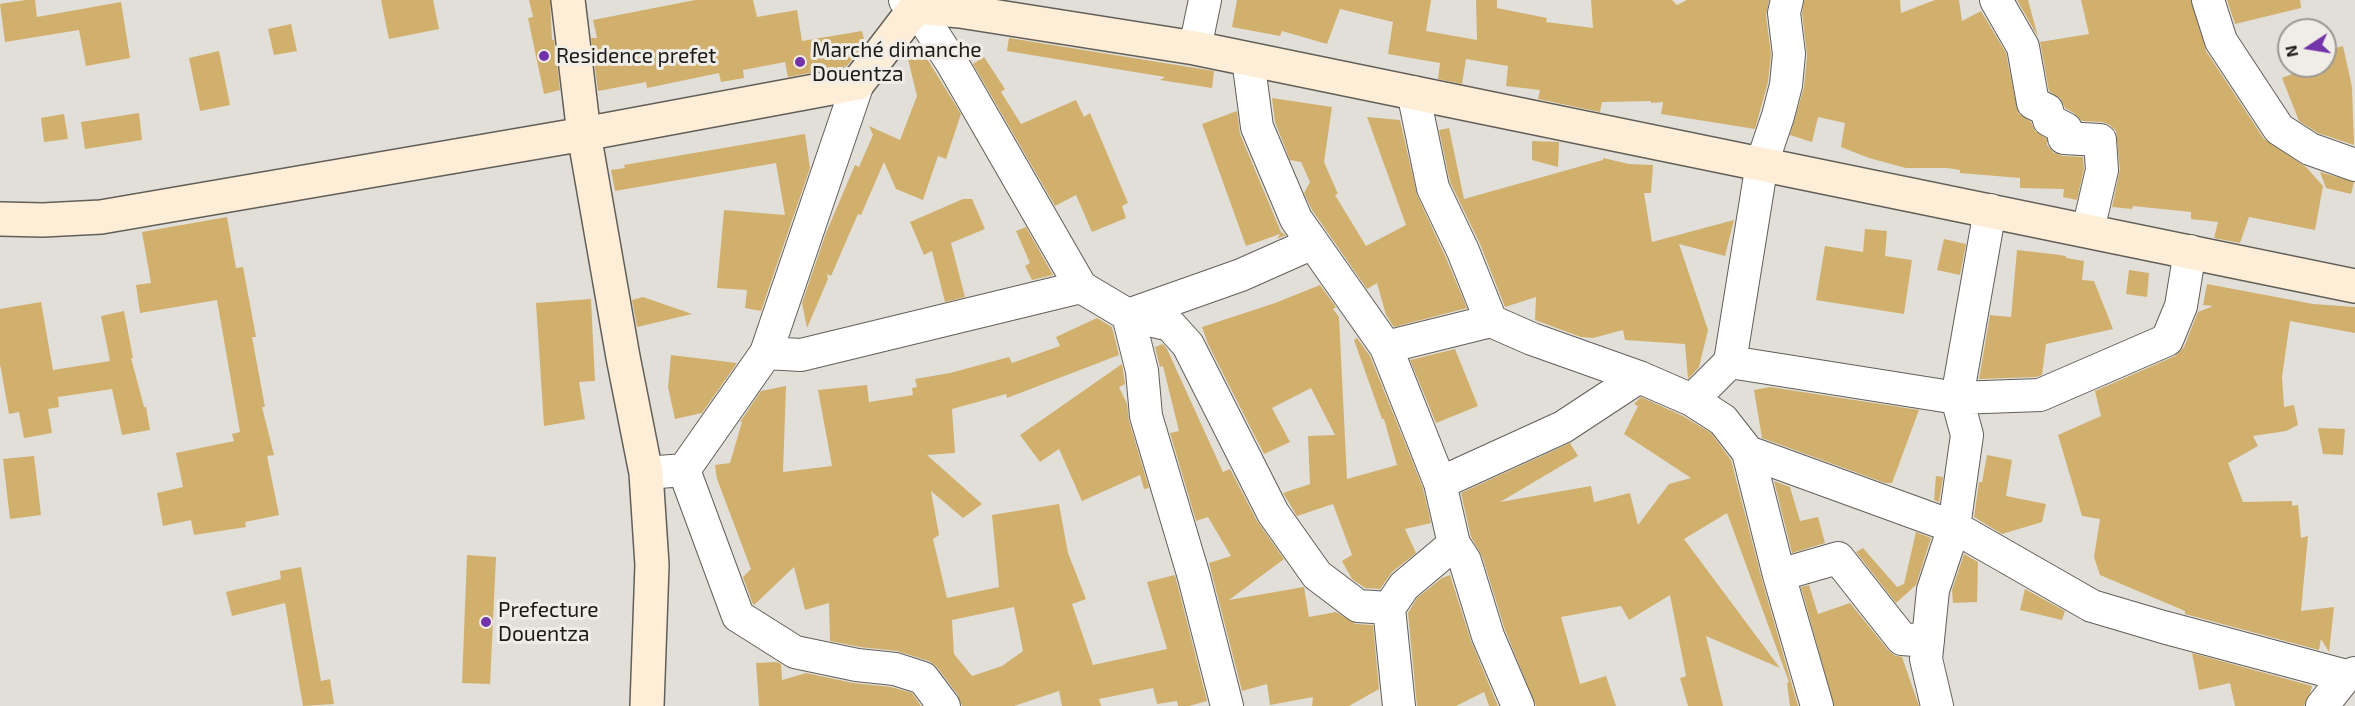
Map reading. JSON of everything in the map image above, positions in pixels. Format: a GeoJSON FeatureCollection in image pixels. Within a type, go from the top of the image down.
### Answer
{"type":"FeatureCollection","features":[{"type":"Feature","properties":{"kind":"street"},"geometry":{"type":"LineString","coordinates":[[568,0],[584,134],[645,473],[652,565],[647,706]]}},
{"type":"Feature","properties":{"kind":"street"},"geometry":{"type":"LineString","coordinates":[[1195,48],[1205,0]]}},
{"type":"Feature","properties":{"kind":"street"},"geometry":{"type":"LineString","coordinates":[[1692,400],[1730,362],[1762,163],[1786,85],[1789,54],[1784,13],[1787,0]]}},
{"type":"Feature","properties":{"kind":"street"},"geometry":{"type":"LineString","coordinates":[[1996,0],[2022,47],[2033,103],[2047,110],[2049,120],[2066,129],[2064,138],[2100,140],[2102,170],[2088,230]]}},
{"type":"Feature","properties":{"kind":"street"},"geometry":{"type":"LineString","coordinates":[[2208,0],[2221,41],[2280,129],[2310,149],[2355,165]]}},
{"type":"Feature","properties":{"kind":"street"},"geometry":{"type":"LineString","coordinates":[[910,3],[962,6],[1195,48],[2190,252],[2353,283]]}},
{"type":"Feature","properties":{"kind":"street"},"geometry":{"type":"LineString","coordinates":[[684,470],[766,352],[858,83],[910,3]]}},
{"type":"Feature","properties":{"kind":"street"},"geometry":{"type":"LineString","coordinates":[[910,3],[952,63],[1081,287],[1128,315],[1170,325],[1188,345],[1273,513],[1317,575],[1358,606],[1389,608]]}},
{"type":"Feature","properties":{"kind":"street"},"geometry":{"type":"LineString","coordinates":[[1248,59],[1257,127],[1296,219],[1386,347],[1440,483],[1454,544],[1466,561],[1488,636],[1518,706]]}},
{"type":"Feature","properties":{"kind":"street"},"geometry":{"type":"LineString","coordinates":[[0,219],[43,220],[101,217],[584,134],[858,83]]}},
{"type":"Feature","properties":{"kind":"street"},"geometry":{"type":"LineString","coordinates":[[1413,92],[1433,188],[1463,251],[1491,321]]}},
{"type":"Feature","properties":{"kind":"street"},"geometry":{"type":"LineString","coordinates":[[1937,706],[1926,659],[1933,590],[1954,527],[1967,435],[1958,398],[1990,210]]}},
{"type":"Feature","properties":{"kind":"street"},"geometry":{"type":"LineString","coordinates":[[1128,315],[1240,275],[1313,243]]}},
{"type":"Feature","properties":{"kind":"street"},"geometry":{"type":"LineString","coordinates":[[1730,362],[1958,398],[2040,395],[2167,340],[2181,306],[2190,252]]}},
{"type":"Feature","properties":{"kind":"street"},"geometry":{"type":"LineString","coordinates":[[766,352],[801,355],[1081,287]]}},
{"type":"Feature","properties":{"kind":"street"},"geometry":{"type":"LineString","coordinates":[[1128,315],[1143,370],[1146,416],[1194,577],[1227,706]]}},
{"type":"Feature","properties":{"kind":"street"},"geometry":{"type":"LineString","coordinates":[[1386,347],[1491,321],[1532,339],[1639,377],[1692,400],[1723,420],[1748,452],[1779,575],[1817,706]]}},
{"type":"Feature","properties":{"kind":"street"},"geometry":{"type":"LineString","coordinates":[[1440,483],[1563,427],[1639,377]]}},
{"type":"Feature","properties":{"kind":"street"},"geometry":{"type":"LineString","coordinates":[[1748,452],[1954,527],[2092,606],[2163,627],[2350,674],[2322,706]]}},
{"type":"Feature","properties":{"kind":"street"},"geometry":{"type":"LineString","coordinates":[[645,473],[684,470]]}},
{"type":"Feature","properties":{"kind":"street"},"geometry":{"type":"LineString","coordinates":[[684,470],[738,616],[795,652],[895,669],[923,678],[944,706]]}},
{"type":"Feature","properties":{"kind":"street"},"geometry":{"type":"LineString","coordinates":[[1399,706],[1389,608],[1404,586],[1454,544]]}},
{"type":"Feature","properties":{"kind":"street"},"geometry":{"type":"LineString","coordinates":[[1779,575],[1838,558],[1902,639],[1928,641]]}},
{"type":"Feature","properties":{"kind":"building"},"geometry":{"type":"Polygon","coordinates":[[[35,0],[37,17],[121,2],[130,58],[86,66],[79,30],[5,42],[0,4],[35,0]]]}},
{"type":"Feature","properties":{"kind":"building"},"geometry":{"type":"Polygon","coordinates":[[[381,0],[433,0],[439,29],[389,39],[381,0]]]}},
{"type":"Feature","properties":{"kind":"building"},"geometry":{"type":"Polygon","coordinates":[[[529,0],[550,0],[552,40],[554,40],[560,90],[544,94],[528,18],[533,17],[529,0]]]}},
{"type":"Feature","properties":{"kind":"building"},"geometry":{"type":"Polygon","coordinates":[[[695,0],[753,0],[757,17],[797,10],[802,41],[862,31],[865,43],[847,66],[788,77],[785,62],[743,70],[744,78],[721,82],[719,73],[647,88],[646,82],[598,91],[591,38],[597,38],[593,20],[695,0]]]}},
{"type":"Feature","properties":{"kind":"building"},"geometry":{"type":"Polygon","coordinates":[[[1237,0],[1431,0],[1426,31],[1477,40],[1476,0],[1497,0],[1497,8],[1547,18],[1546,22],[1593,28],[1591,0],[1672,0],[1677,5],[1687,0],[1769,0],[1766,15],[1771,54],[1768,82],[1755,129],[1661,114],[1663,102],[1602,102],[1600,112],[1538,99],[1540,90],[1506,86],[1508,66],[1466,59],[1462,84],[1438,79],[1440,63],[1388,54],[1393,22],[1340,9],[1327,44],[1282,31],[1280,36],[1232,27],[1237,0]]]}},
{"type":"Feature","properties":{"kind":"building"},"geometry":{"type":"Polygon","coordinates":[[[1804,0],[1900,0],[1901,13],[1935,0],[1959,0],[1962,21],[1981,11],[2006,53],[2018,113],[2031,122],[2035,131],[2047,139],[2047,145],[2054,153],[2083,157],[2084,169],[2077,200],[2063,197],[2064,189],[2020,188],[2020,178],[1960,173],[1960,170],[1947,168],[1906,168],[1869,158],[1841,147],[1845,123],[1818,117],[1812,142],[1790,135],[1804,87],[1807,55],[1802,14],[1804,0]]]}},
{"type":"Feature","properties":{"kind":"building"},"geometry":{"type":"Polygon","coordinates":[[[2017,0],[2028,0],[2038,37],[2017,0]]]}},
{"type":"Feature","properties":{"kind":"building"},"geometry":{"type":"Polygon","coordinates":[[[2081,0],[2191,0],[2206,51],[2264,139],[2306,167],[2323,186],[2315,230],[2249,217],[2240,243],[2214,238],[2218,222],[2191,219],[2191,212],[2133,206],[2132,209],[2112,207],[2120,169],[2116,131],[2110,125],[2102,122],[2082,121],[2065,108],[2061,99],[2049,91],[2040,42],[2089,34],[2081,0]]]}},
{"type":"Feature","properties":{"kind":"building"},"geometry":{"type":"Polygon","coordinates":[[[2227,0],[2300,0],[2301,8],[2235,24],[2227,0]]]}},
{"type":"Feature","properties":{"kind":"building"},"geometry":{"type":"Polygon","coordinates":[[[291,24],[297,51],[274,55],[268,29],[291,24]]]}},
{"type":"Feature","properties":{"kind":"building"},"geometry":{"type":"Polygon","coordinates":[[[1009,38],[1214,71],[1212,88],[1160,80],[1165,77],[1007,51],[1009,38]]]}},
{"type":"Feature","properties":{"kind":"building"},"geometry":{"type":"Polygon","coordinates":[[[918,44],[961,114],[946,159],[938,156],[923,200],[896,189],[884,162],[831,276],[827,274],[828,279],[807,328],[802,303],[826,233],[855,165],[859,167],[873,135],[869,126],[900,140],[917,96],[906,51],[910,46],[918,44]]]}},
{"type":"Feature","properties":{"kind":"building"},"geometry":{"type":"Polygon","coordinates":[[[2343,46],[2352,87],[2354,145],[2318,133],[2299,121],[2282,78],[2337,78],[2337,48],[2343,46]]]}},
{"type":"Feature","properties":{"kind":"building"},"geometry":{"type":"Polygon","coordinates":[[[219,51],[230,105],[200,111],[189,58],[219,51]]]}},
{"type":"Feature","properties":{"kind":"building"},"geometry":{"type":"Polygon","coordinates":[[[984,57],[1005,89],[1001,92],[1021,124],[1076,100],[1084,117],[1090,113],[1128,203],[1122,206],[1126,218],[1092,232],[1076,195],[1055,206],[973,64],[984,57]]]}},
{"type":"Feature","properties":{"kind":"building"},"geometry":{"type":"Polygon","coordinates":[[[1272,98],[1332,107],[1324,162],[1338,194],[1335,195],[1366,246],[1406,225],[1367,117],[1400,120],[1417,195],[1467,308],[1394,327],[1386,315],[1377,283],[1367,289],[1312,210],[1304,193],[1310,182],[1301,162],[1290,160],[1275,122],[1272,98]]]}},
{"type":"Feature","properties":{"kind":"building"},"geometry":{"type":"Polygon","coordinates":[[[1237,111],[1240,134],[1281,232],[1286,235],[1277,239],[1280,234],[1246,246],[1202,124],[1237,111]]]}},
{"type":"Feature","properties":{"kind":"building"},"geometry":{"type":"Polygon","coordinates":[[[139,113],[142,140],[85,149],[81,122],[139,113]]]}},
{"type":"Feature","properties":{"kind":"building"},"geometry":{"type":"Polygon","coordinates":[[[64,114],[68,139],[44,142],[41,118],[64,114]]]}},
{"type":"Feature","properties":{"kind":"building"},"geometry":{"type":"Polygon","coordinates":[[[1449,128],[1464,199],[1603,160],[1603,158],[1629,164],[1653,165],[1651,193],[1644,193],[1652,242],[1734,220],[1725,256],[1679,244],[1708,330],[1699,367],[1688,379],[1685,344],[1625,340],[1623,330],[1593,338],[1581,337],[1535,320],[1536,297],[1505,307],[1480,244],[1450,182],[1439,130],[1449,128]]]}},
{"type":"Feature","properties":{"kind":"building"},"geometry":{"type":"Polygon","coordinates":[[[805,134],[810,168],[761,311],[745,308],[747,290],[717,288],[724,210],[785,215],[776,163],[615,191],[611,170],[625,168],[624,165],[805,134]]]}},
{"type":"Feature","properties":{"kind":"building"},"geometry":{"type":"Polygon","coordinates":[[[1532,141],[1559,142],[1558,167],[1532,160],[1532,141]]]}},
{"type":"Feature","properties":{"kind":"building"},"geometry":{"type":"Polygon","coordinates":[[[2320,172],[2354,182],[2351,194],[2326,188],[2320,172]]]}},
{"type":"Feature","properties":{"kind":"building"},"geometry":{"type":"Polygon","coordinates":[[[963,199],[972,199],[985,229],[951,243],[965,297],[945,302],[932,251],[924,255],[910,222],[963,199]]]}},
{"type":"Feature","properties":{"kind":"building"},"geometry":{"type":"Polygon","coordinates":[[[227,217],[236,268],[243,267],[256,337],[252,337],[265,407],[262,407],[274,455],[267,456],[279,515],[245,522],[246,527],[194,535],[191,520],[163,526],[157,493],[183,487],[176,453],[234,441],[232,434],[240,432],[217,300],[140,313],[136,285],[151,283],[142,232],[227,217]]]}},
{"type":"Feature","properties":{"kind":"building"},"geometry":{"type":"Polygon","coordinates":[[[1026,227],[1053,275],[1032,280],[1025,266],[1030,263],[1016,231],[1026,227]]]}},
{"type":"Feature","properties":{"kind":"building"},"geometry":{"type":"Polygon","coordinates":[[[1865,229],[1887,231],[1885,256],[1912,260],[1904,314],[1816,300],[1825,246],[1863,252],[1865,229]]]}},
{"type":"Feature","properties":{"kind":"building"},"geometry":{"type":"Polygon","coordinates":[[[1944,239],[1966,244],[1960,275],[1937,270],[1944,239]]]}},
{"type":"Feature","properties":{"kind":"building"},"geometry":{"type":"Polygon","coordinates":[[[2017,250],[2066,256],[2066,258],[2084,261],[2082,280],[2094,281],[2113,329],[2046,344],[2042,375],[1979,379],[1990,315],[2011,317],[2017,250]]]}},
{"type":"Feature","properties":{"kind":"building"},"geometry":{"type":"Polygon","coordinates":[[[2129,270],[2149,273],[2147,297],[2126,294],[2129,270]]]}},
{"type":"Feature","properties":{"kind":"building"},"geometry":{"type":"Polygon","coordinates":[[[2207,284],[2313,304],[2355,307],[2355,333],[2290,321],[2282,377],[2284,407],[2294,405],[2298,425],[2286,431],[2253,436],[2258,446],[2228,463],[2243,502],[2292,501],[2292,506],[2298,505],[2301,538],[2308,536],[2301,611],[2334,607],[2329,652],[2321,639],[2319,650],[2185,614],[2185,611],[2100,575],[2094,557],[2100,519],[2082,516],[2058,435],[2101,416],[2095,391],[2175,356],[2184,347],[2198,312],[2213,306],[2203,305],[2207,284]]]}},
{"type":"Feature","properties":{"kind":"building"},"geometry":{"type":"Polygon","coordinates":[[[1320,285],[1336,307],[1333,309],[1339,317],[1347,479],[1397,465],[1384,419],[1382,419],[1354,340],[1357,338],[1370,356],[1423,488],[1431,523],[1405,529],[1416,553],[1392,572],[1380,589],[1365,588],[1352,579],[1342,561],[1352,555],[1333,504],[1297,516],[1283,493],[1310,484],[1308,436],[1335,435],[1311,388],[1272,408],[1290,442],[1264,454],[1208,344],[1202,327],[1275,303],[1320,285]]]}},
{"type":"Feature","properties":{"kind":"building"},"geometry":{"type":"Polygon","coordinates":[[[643,297],[692,314],[637,327],[632,300],[643,297]]]}},
{"type":"Feature","properties":{"kind":"building"},"geometry":{"type":"Polygon","coordinates":[[[591,299],[595,381],[579,382],[585,419],[544,426],[536,303],[591,299]]]}},
{"type":"Feature","properties":{"kind":"building"},"geometry":{"type":"Polygon","coordinates":[[[41,302],[53,370],[110,361],[101,316],[124,311],[133,358],[131,358],[144,407],[146,407],[150,430],[122,435],[112,389],[58,397],[59,407],[48,409],[52,433],[24,438],[19,412],[9,414],[0,364],[0,309],[41,302]]]}},
{"type":"Feature","properties":{"kind":"building"},"geometry":{"type":"Polygon","coordinates":[[[1097,318],[1112,327],[1119,355],[1007,398],[1006,394],[952,409],[955,453],[927,455],[982,504],[963,518],[931,491],[939,535],[933,539],[947,598],[999,587],[992,515],[1059,504],[1068,553],[1086,599],[1072,604],[1093,665],[1167,649],[1147,582],[1175,575],[1207,701],[1189,706],[1178,706],[1177,701],[1157,704],[1153,688],[1099,699],[1101,706],[1062,706],[1059,691],[1014,706],[962,706],[958,695],[937,667],[929,661],[897,651],[830,641],[829,603],[805,610],[794,567],[754,605],[743,577],[751,569],[717,479],[715,465],[730,463],[742,422],[740,422],[761,391],[786,386],[783,472],[832,466],[818,390],[867,385],[869,402],[913,395],[912,388],[917,387],[915,379],[950,373],[1009,357],[1012,363],[1060,346],[1056,337],[1097,318]],[[1014,607],[952,620],[954,654],[972,676],[1002,666],[1023,651],[1014,607]]]}},
{"type":"Feature","properties":{"kind":"building"},"geometry":{"type":"Polygon","coordinates":[[[1163,344],[1223,472],[1230,469],[1257,521],[1284,559],[1229,600],[1304,587],[1309,617],[1336,612],[1356,624],[1373,625],[1379,689],[1349,706],[1312,706],[1313,697],[1270,705],[1267,684],[1242,691],[1209,563],[1231,556],[1208,517],[1196,521],[1170,433],[1179,431],[1163,366],[1160,367],[1155,347],[1163,344]]]}},
{"type":"Feature","properties":{"kind":"building"},"geometry":{"type":"Polygon","coordinates":[[[1455,349],[1478,406],[1436,423],[1410,360],[1455,349]]]}},
{"type":"Feature","properties":{"kind":"building"},"geometry":{"type":"Polygon","coordinates":[[[671,355],[737,363],[702,413],[675,419],[668,387],[671,355]]]}},
{"type":"Feature","properties":{"kind":"building"},"geometry":{"type":"Polygon","coordinates":[[[1122,364],[1125,384],[1119,387],[1127,404],[1129,421],[1149,488],[1144,489],[1140,475],[1082,501],[1059,449],[1040,462],[1020,435],[1122,364]]]}},
{"type":"Feature","properties":{"kind":"building"},"geometry":{"type":"Polygon","coordinates":[[[1770,387],[1919,410],[1892,483],[1885,483],[1762,438],[1754,390],[1770,387]]]}},
{"type":"Feature","properties":{"kind":"building"},"geometry":{"type":"Polygon","coordinates":[[[1641,397],[1683,416],[1711,433],[1731,460],[1798,706],[1790,706],[1787,683],[1789,682],[1727,513],[1684,539],[1780,668],[1706,636],[1723,706],[1688,706],[1680,678],[1686,676],[1670,595],[1629,620],[1621,606],[1561,617],[1580,684],[1606,676],[1616,706],[1536,706],[1505,630],[1482,556],[1471,537],[1461,493],[1570,443],[1578,456],[1500,502],[1591,486],[1594,502],[1630,493],[1638,525],[1669,484],[1691,478],[1624,434],[1638,406],[1634,404],[1641,397]]]}},
{"type":"Feature","properties":{"kind":"building"},"geometry":{"type":"Polygon","coordinates":[[[2318,428],[2345,429],[2343,455],[2323,454],[2318,428]]]}},
{"type":"Feature","properties":{"kind":"building"},"geometry":{"type":"Polygon","coordinates":[[[1987,455],[2012,460],[2006,496],[2046,504],[2042,522],[2002,534],[1974,517],[1979,482],[1982,482],[1987,455]]]}},
{"type":"Feature","properties":{"kind":"building"},"geometry":{"type":"Polygon","coordinates":[[[34,456],[41,515],[10,519],[3,459],[34,456]]]}},
{"type":"Feature","properties":{"kind":"building"},"geometry":{"type":"Polygon","coordinates":[[[1936,476],[1943,477],[1939,502],[1934,500],[1936,476]]]}},
{"type":"Feature","properties":{"kind":"building"},"geometry":{"type":"Polygon","coordinates":[[[1774,481],[1790,487],[1800,521],[1818,517],[1825,543],[1792,553],[1774,481]]]}},
{"type":"Feature","properties":{"kind":"building"},"geometry":{"type":"Polygon","coordinates":[[[1916,532],[1931,538],[1916,585],[1896,603],[1856,552],[1863,548],[1897,587],[1904,584],[1916,532]]]}},
{"type":"Feature","properties":{"kind":"building"},"geometry":{"type":"Polygon","coordinates":[[[1964,554],[1978,562],[1977,602],[1953,603],[1952,590],[1964,554]]]}},
{"type":"Feature","properties":{"kind":"building"},"geometry":{"type":"Polygon","coordinates":[[[467,555],[496,557],[490,684],[462,683],[467,555]]]}},
{"type":"Feature","properties":{"kind":"building"},"geometry":{"type":"Polygon","coordinates":[[[301,567],[321,681],[330,679],[334,704],[303,706],[285,603],[232,616],[226,592],[281,579],[280,571],[301,567]]]}},
{"type":"Feature","properties":{"kind":"building"},"geometry":{"type":"Polygon","coordinates":[[[1450,575],[1471,641],[1498,706],[1489,706],[1484,692],[1456,706],[1417,706],[1408,613],[1417,598],[1442,578],[1450,575]]]}},
{"type":"Feature","properties":{"kind":"building"},"geometry":{"type":"Polygon","coordinates":[[[1809,585],[1818,614],[1850,603],[1888,650],[1902,657],[1919,706],[1834,706],[1801,587],[1809,585]]]}},
{"type":"Feature","properties":{"kind":"building"},"geometry":{"type":"Polygon","coordinates":[[[2025,589],[2065,611],[2062,620],[2020,610],[2025,589]]]}},
{"type":"Feature","properties":{"kind":"building"},"geometry":{"type":"Polygon","coordinates":[[[2192,653],[2312,686],[2311,691],[2304,706],[2235,706],[2230,683],[2199,690],[2192,653]]]}},
{"type":"Feature","properties":{"kind":"building"},"geometry":{"type":"Polygon","coordinates":[[[777,662],[781,664],[782,680],[806,673],[853,683],[891,687],[912,693],[921,706],[759,706],[756,663],[777,662]]]}},
{"type":"Feature","properties":{"kind":"place","name":"Residence prefet"},"geometry":{"type":"Point","coordinates":[544,56]}},
{"type":"Feature","properties":{"kind":"place","name":"Marché dimanche Douentza"},"geometry":{"type":"Point","coordinates":[800,62]}},
{"type":"Feature","properties":{"kind":"place","name":"Prefecture Douentza"},"geometry":{"type":"Point","coordinates":[486,622]}}]}
